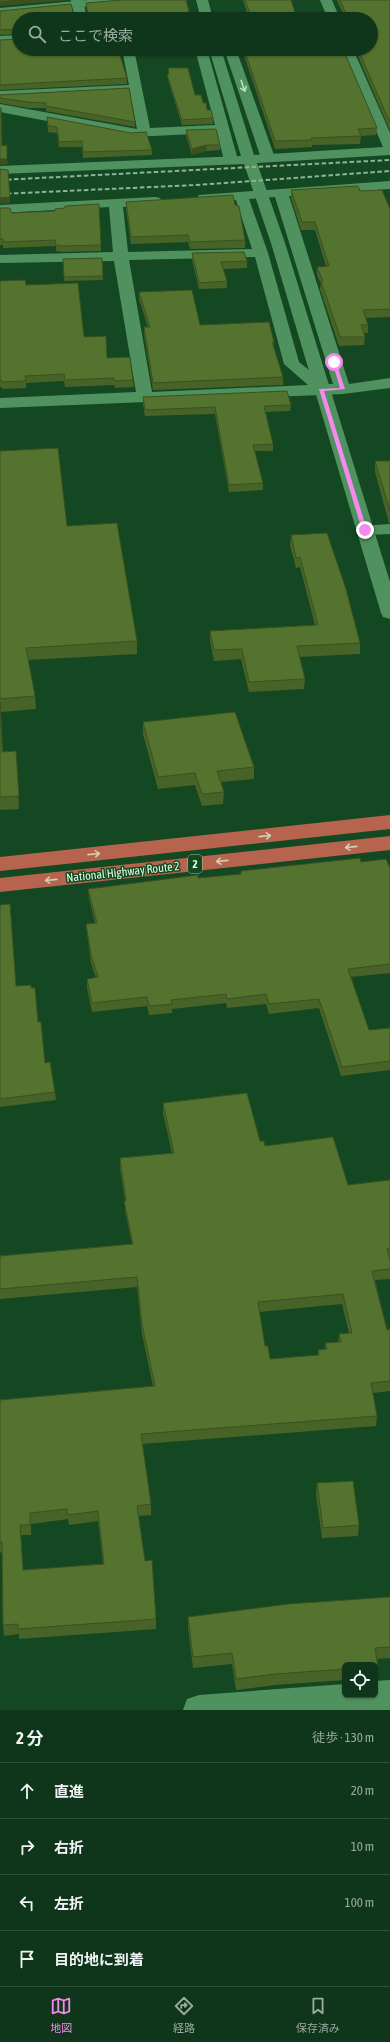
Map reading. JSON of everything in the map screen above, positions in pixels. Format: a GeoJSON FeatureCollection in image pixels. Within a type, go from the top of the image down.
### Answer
{"type":"FeatureCollection","features":[{"type":"Feature","properties":{"kind":"highway","name":"National Highway Route 2"},"geometry":{"type":"LineString","coordinates":[[0,864],[390,822]]}},
{"type":"Feature","properties":{"kind":"highway","name":"National Highway Route 2"},"geometry":{"type":"LineString","coordinates":[[0,885],[390,843]]}},
{"type":"Feature","properties":{"kind":"street"},"geometry":{"type":"LineString","coordinates":[[0,11],[78,2],[126,0]]}},
{"type":"Feature","properties":{"kind":"street"},"geometry":{"type":"LineString","coordinates":[[202,0],[205,12]]}},
{"type":"Feature","properties":{"kind":"street"},"geometry":{"type":"LineString","coordinates":[[326,0],[331,12]]}},
{"type":"Feature","properties":{"kind":"street"},"geometry":{"type":"LineString","coordinates":[[78,2],[80,12]]}},
{"type":"Feature","properties":{"kind":"street"},"geometry":{"type":"LineString","coordinates":[[0,40],[12,39]]}},
{"type":"Feature","properties":{"kind":"street"},"geometry":{"type":"LineString","coordinates":[[129,56],[144,132]]}},
{"type":"Feature","properties":{"kind":"street"},"geometry":{"type":"LineString","coordinates":[[203,56],[231,160]]}},
{"type":"Feature","properties":{"kind":"street"},"geometry":{"type":"LineString","coordinates":[[217,56],[237,124],[278,243],[390,613]]}},
{"type":"Feature","properties":{"kind":"street"},"geometry":{"type":"LineString","coordinates":[[232,56],[268,158]]}},
{"type":"Feature","properties":{"kind":"street"},"geometry":{"type":"LineString","coordinates":[[0,170],[231,160],[390,149],[350,56]]}},
{"type":"Feature","properties":{"kind":"street"},"geometry":{"type":"LineString","coordinates":[[0,95],[135,88]]}},
{"type":"Feature","properties":{"kind":"street"},"geometry":{"type":"LineString","coordinates":[[0,108],[131,133],[223,130]]}},
{"type":"Feature","properties":{"kind":"street"},"geometry":{"type":"LineString","coordinates":[[194,199],[390,185]]}},
{"type":"Feature","properties":{"kind":"street"},"geometry":{"type":"LineString","coordinates":[[281,193],[343,389]]}},
{"type":"Feature","properties":{"kind":"street"},"geometry":{"type":"LineString","coordinates":[[241,196],[261,253],[292,364],[322,389]]}},
{"type":"Feature","properties":{"kind":"street"},"geometry":{"type":"LineString","coordinates":[[0,209],[170,200]]}},
{"type":"Feature","properties":{"kind":"street"},"geometry":{"type":"LineString","coordinates":[[116,204],[122,257],[145,397]]}},
{"type":"Feature","properties":{"kind":"street"},"geometry":{"type":"LineString","coordinates":[[0,259],[261,253]]}},
{"type":"Feature","properties":{"kind":"street"},"geometry":{"type":"LineString","coordinates":[[0,403],[343,389],[390,383]]}},
{"type":"Feature","properties":{"kind":"street"},"geometry":{"type":"LineString","coordinates":[[365,530],[390,529]]}},
{"type":"Feature","properties":{"kind":"street"},"geometry":{"type":"LineString","coordinates":[[199,1710],[390,1695]]}},
{"type":"Feature","properties":{"kind":"building"},"geometry":{"type":"Polygon","coordinates":[[[0,0],[17,0],[0,2],[0,0]]]}},
{"type":"Feature","properties":{"kind":"building"},"geometry":{"type":"Polygon","coordinates":[[[121,0],[186,0],[189,12],[88,12],[86,3],[121,0]]]}},
{"type":"Feature","properties":{"kind":"building"},"geometry":{"type":"Polygon","coordinates":[[[245,0],[291,0],[295,12],[249,12],[245,0]]]}},
{"type":"Feature","properties":{"kind":"building"},"geometry":{"type":"Polygon","coordinates":[[[340,0],[390,0],[390,123],[361,56],[378,56],[378,12],[345,12],[340,0]]]}},
{"type":"Feature","properties":{"kind":"building"},"geometry":{"type":"Polygon","coordinates":[[[71,4],[73,12],[12,12],[12,29],[0,30],[0,11],[71,4]]]}},
{"type":"Feature","properties":{"kind":"building"},"geometry":{"type":"Polygon","coordinates":[[[12,39],[12,56],[120,56],[127,78],[0,85],[0,40],[12,39]]]}},
{"type":"Feature","properties":{"kind":"building"},"geometry":{"type":"Polygon","coordinates":[[[246,56],[346,56],[377,128],[358,129],[361,136],[275,141],[246,56]]]}},
{"type":"Feature","properties":{"kind":"building"},"geometry":{"type":"Polygon","coordinates":[[[168,68],[188,68],[195,95],[201,95],[203,103],[206,103],[207,110],[211,110],[213,118],[182,120],[167,75],[169,74],[168,68]]]}},
{"type":"Feature","properties":{"kind":"building"},"geometry":{"type":"Polygon","coordinates":[[[129,88],[135,122],[46,106],[46,103],[0,98],[0,95],[129,88]]]}},
{"type":"Feature","properties":{"kind":"building"},"geometry":{"type":"Polygon","coordinates":[[[0,108],[2,146],[7,145],[7,159],[0,159],[0,108]]]}},
{"type":"Feature","properties":{"kind":"building"},"geometry":{"type":"Polygon","coordinates":[[[47,117],[131,133],[146,132],[152,150],[83,152],[82,141],[59,142],[57,127],[48,126],[47,117]]]}},
{"type":"Feature","properties":{"kind":"building"},"geometry":{"type":"Polygon","coordinates":[[[216,129],[220,145],[206,145],[192,149],[186,130],[216,129]]]}},
{"type":"Feature","properties":{"kind":"building"},"geometry":{"type":"Polygon","coordinates":[[[0,169],[8,170],[10,197],[0,198],[0,169]]]}},
{"type":"Feature","properties":{"kind":"building"},"geometry":{"type":"Polygon","coordinates":[[[358,186],[360,191],[382,190],[390,209],[390,309],[363,310],[368,325],[361,325],[365,337],[340,337],[321,281],[323,281],[317,267],[329,266],[315,222],[302,222],[291,190],[358,186]]]}},
{"type":"Feature","properties":{"kind":"building"},"geometry":{"type":"Polygon","coordinates":[[[233,195],[235,205],[239,206],[245,240],[190,242],[188,235],[131,237],[126,202],[233,195]]]}},
{"type":"Feature","properties":{"kind":"building"},"geometry":{"type":"Polygon","coordinates":[[[99,204],[101,245],[62,246],[56,245],[55,240],[3,242],[3,239],[0,239],[0,208],[10,208],[11,213],[55,211],[55,209],[65,208],[65,206],[99,204]]]}},
{"type":"Feature","properties":{"kind":"building"},"geometry":{"type":"Polygon","coordinates":[[[244,252],[247,261],[221,262],[227,281],[199,283],[192,253],[244,252]]]}},
{"type":"Feature","properties":{"kind":"building"},"geometry":{"type":"Polygon","coordinates":[[[102,258],[103,276],[64,277],[63,259],[102,258]]]}},
{"type":"Feature","properties":{"kind":"building"},"geometry":{"type":"Polygon","coordinates":[[[25,280],[26,285],[78,283],[84,337],[106,336],[107,358],[130,357],[133,380],[115,381],[114,378],[65,380],[64,374],[25,376],[26,381],[2,382],[0,380],[0,281],[25,280]]]}},
{"type":"Feature","properties":{"kind":"building"},"geometry":{"type":"Polygon","coordinates":[[[192,290],[200,325],[269,322],[274,342],[272,342],[283,377],[153,383],[144,327],[150,327],[139,292],[192,290]]]}},
{"type":"Feature","properties":{"kind":"building"},"geometry":{"type":"Polygon","coordinates":[[[287,391],[291,405],[264,406],[273,444],[253,445],[263,483],[229,485],[215,407],[145,410],[143,397],[287,391]]]}},
{"type":"Feature","properties":{"kind":"building"},"geometry":{"type":"Polygon","coordinates":[[[58,448],[67,526],[117,523],[137,641],[26,648],[35,696],[0,699],[0,451],[58,448]]]}},
{"type":"Feature","properties":{"kind":"building"},"geometry":{"type":"Polygon","coordinates":[[[375,461],[390,461],[390,511],[375,461]]]}},
{"type":"Feature","properties":{"kind":"building"},"geometry":{"type":"Polygon","coordinates":[[[327,533],[346,589],[360,643],[297,646],[305,679],[249,682],[242,649],[214,650],[210,631],[318,625],[300,557],[296,558],[291,535],[327,533]]]}},
{"type":"Feature","properties":{"kind":"building"},"geometry":{"type":"Polygon","coordinates":[[[0,702],[2,752],[16,751],[19,796],[0,797],[0,702]]]}},
{"type":"Feature","properties":{"kind":"building"},"geometry":{"type":"Polygon","coordinates":[[[235,712],[254,767],[217,771],[224,792],[202,794],[195,773],[158,777],[143,722],[235,712]]]}},
{"type":"Feature","properties":{"kind":"building"},"geometry":{"type":"Polygon","coordinates":[[[360,858],[361,862],[386,859],[390,868],[390,964],[348,969],[369,1030],[390,1028],[390,1061],[342,1067],[319,999],[269,1004],[266,994],[227,999],[226,994],[171,1000],[172,1004],[149,1006],[147,997],[92,1003],[87,979],[98,977],[91,954],[86,924],[97,923],[88,889],[198,875],[198,878],[241,874],[241,871],[360,858]]]}},
{"type":"Feature","properties":{"kind":"building"},"geometry":{"type":"Polygon","coordinates":[[[10,904],[16,986],[31,985],[31,988],[35,988],[38,1022],[41,1022],[45,1063],[50,1062],[55,1092],[0,1099],[0,905],[10,904]]]}},
{"type":"Feature","properties":{"kind":"building"},"geometry":{"type":"Polygon","coordinates":[[[247,1093],[260,1141],[264,1141],[265,1146],[333,1137],[348,1185],[390,1180],[390,1249],[387,1249],[390,1260],[390,1269],[372,1271],[387,1330],[390,1329],[390,1381],[371,1383],[377,1416],[141,1434],[151,1504],[137,1506],[145,1561],[152,1560],[156,1619],[18,1629],[18,1624],[3,1625],[2,1542],[0,1542],[0,1400],[155,1386],[142,1324],[137,1277],[0,1289],[0,1256],[133,1244],[124,1201],[126,1201],[120,1158],[174,1153],[163,1103],[247,1093]],[[343,1294],[258,1302],[265,1346],[268,1346],[270,1359],[319,1355],[318,1350],[327,1349],[325,1343],[341,1342],[339,1334],[352,1333],[343,1294]],[[67,1509],[30,1513],[30,1525],[20,1525],[23,1570],[104,1564],[98,1511],[68,1515],[67,1509]]]}},
{"type":"Feature","properties":{"kind":"building"},"geometry":{"type":"Polygon","coordinates":[[[353,1481],[359,1525],[323,1528],[317,1483],[353,1481]]]}},
{"type":"Feature","properties":{"kind":"building"},"geometry":{"type":"Polygon","coordinates":[[[390,1597],[390,1647],[375,1648],[377,1662],[342,1662],[342,1669],[276,1674],[236,1679],[232,1653],[193,1657],[188,1617],[288,1604],[390,1597]]]}},
{"type":"Feature","properties":{"kind":"railway"},"geometry":{"type":"LineString","coordinates":[[0,180],[390,160]]}},
{"type":"Feature","properties":{"kind":"railway"},"geometry":{"type":"LineString","coordinates":[[0,194],[196,185],[390,171]]}},
{"type":"Feature","properties":{"kind":"route"},"geometry":{"type":"LineString","coordinates":[[334,362],[343,389],[322,389],[365,530]]}}]}
